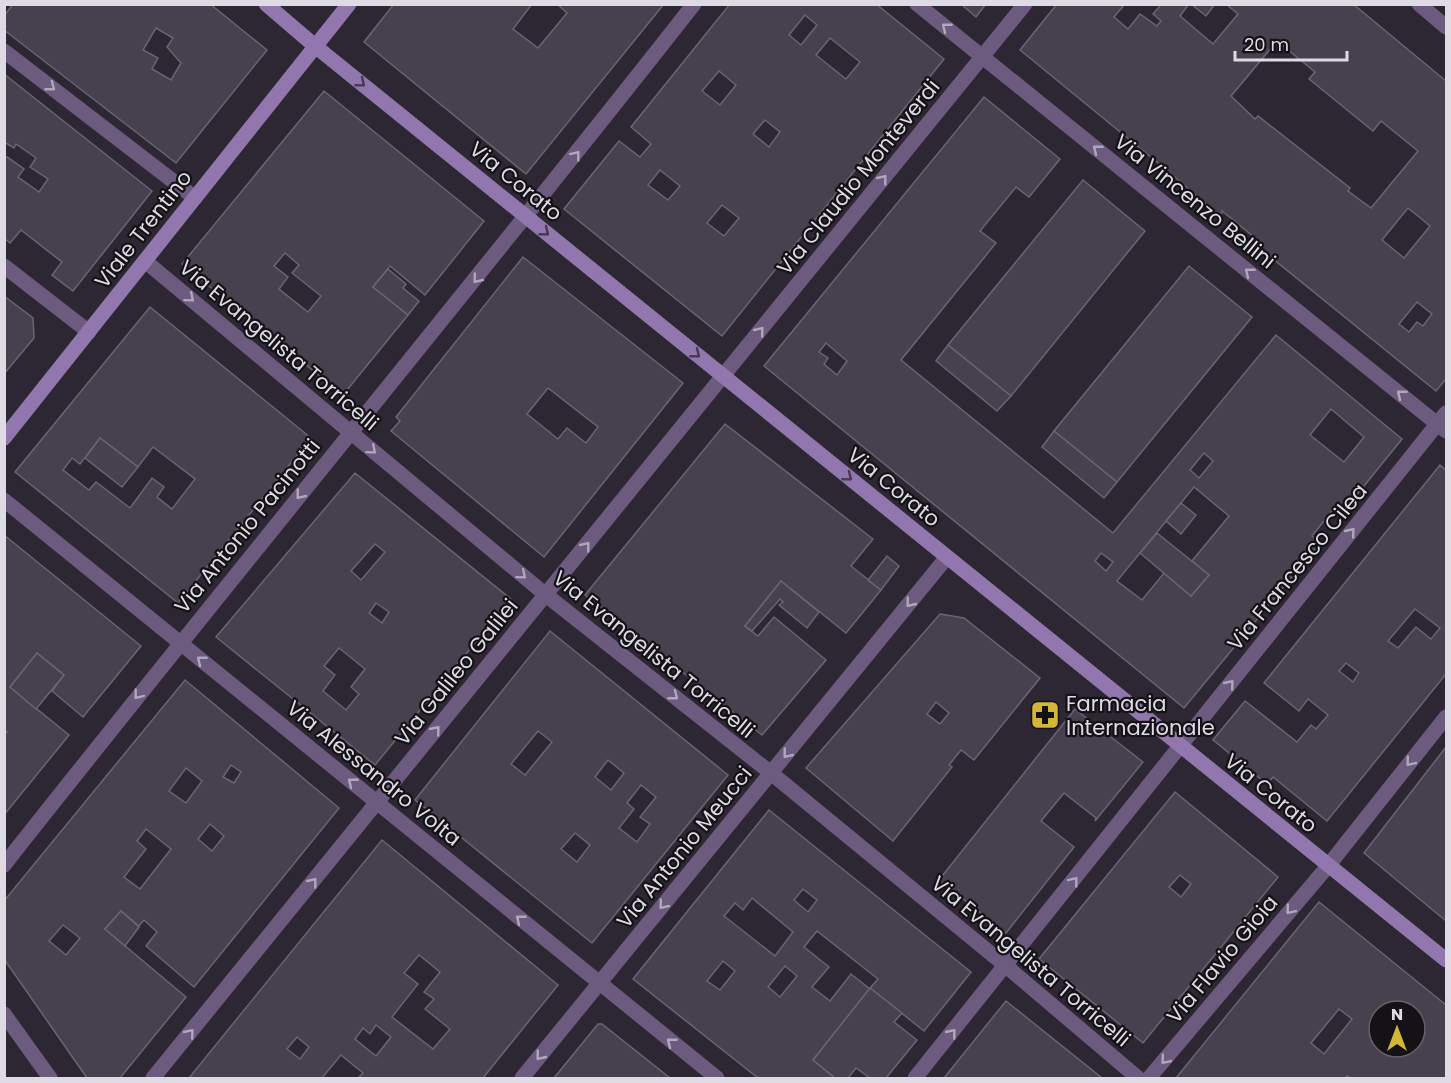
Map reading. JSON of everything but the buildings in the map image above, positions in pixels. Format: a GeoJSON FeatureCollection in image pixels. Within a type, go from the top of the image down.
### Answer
{"type":"FeatureCollection","features":[{"type":"Feature","properties":{"kind":"street","name":"Via Corato"},"geometry":{"type":"LineString","coordinates":[[267,4],[315,46],[1446,960]]}},
{"type":"Feature","properties":{"kind":"street","name":"Viale Trentino"},"geometry":{"type":"LineString","coordinates":[[4,438],[349,4]]}},
{"type":"Feature","properties":{"kind":"street","name":"Via Antonio Pacinotti"},"geometry":{"type":"LineString","coordinates":[[4,864],[180,643],[527,217],[694,4]]}},
{"type":"Feature","properties":{"kind":"street","name":"Via Vincenzo Bellini"},"geometry":{"type":"LineString","coordinates":[[917,4],[1444,423]]}},
{"type":"Feature","properties":{"kind":"street","name":"Via Claudio Monteverdi"},"geometry":{"type":"LineString","coordinates":[[723,376],[1025,4]]}},
{"type":"Feature","properties":{"kind":"street"},"geometry":{"type":"LineString","coordinates":[[1419,4],[1446,27]]}},
{"type":"Feature","properties":{"kind":"street"},"geometry":{"type":"LineString","coordinates":[[4,51],[195,198]]}},
{"type":"Feature","properties":{"kind":"street","name":"Via Evangelista Torricelli"},"geometry":{"type":"LineString","coordinates":[[145,261],[546,595],[771,773],[1138,1078]]}},
{"type":"Feature","properties":{"kind":"street"},"geometry":{"type":"LineString","coordinates":[[4,266],[89,332]]}},
{"type":"Feature","properties":{"kind":"street","name":"Via Galileo Galilei"},"geometry":{"type":"LineString","coordinates":[[153,1078],[723,376]]}},
{"type":"Feature","properties":{"kind":"street","name":"Via Francesco Cilea"},"geometry":{"type":"LineString","coordinates":[[915,1078],[1180,747],[1444,423]]}},
{"type":"Feature","properties":{"kind":"street","name":"Via Alessandro Volta"},"geometry":{"type":"LineString","coordinates":[[4,500],[717,1078]]}},
{"type":"Feature","properties":{"kind":"street","name":"Via Antonio Meucci"},"geometry":{"type":"LineString","coordinates":[[522,1078],[947,558]]}},
{"type":"Feature","properties":{"kind":"street","name":"Via Flavio Gioia"},"geometry":{"type":"LineString","coordinates":[[1149,1078],[1328,866],[1446,717]]}},
{"type":"Feature","properties":{"kind":"street"},"geometry":{"type":"LineString","coordinates":[[4,1014],[50,1078]]}},
{"type":"Feature","properties":{"kind":"place","name":"Farmacia Internazionale"},"geometry":{"type":"Point","coordinates":[1045,715]}}]}
